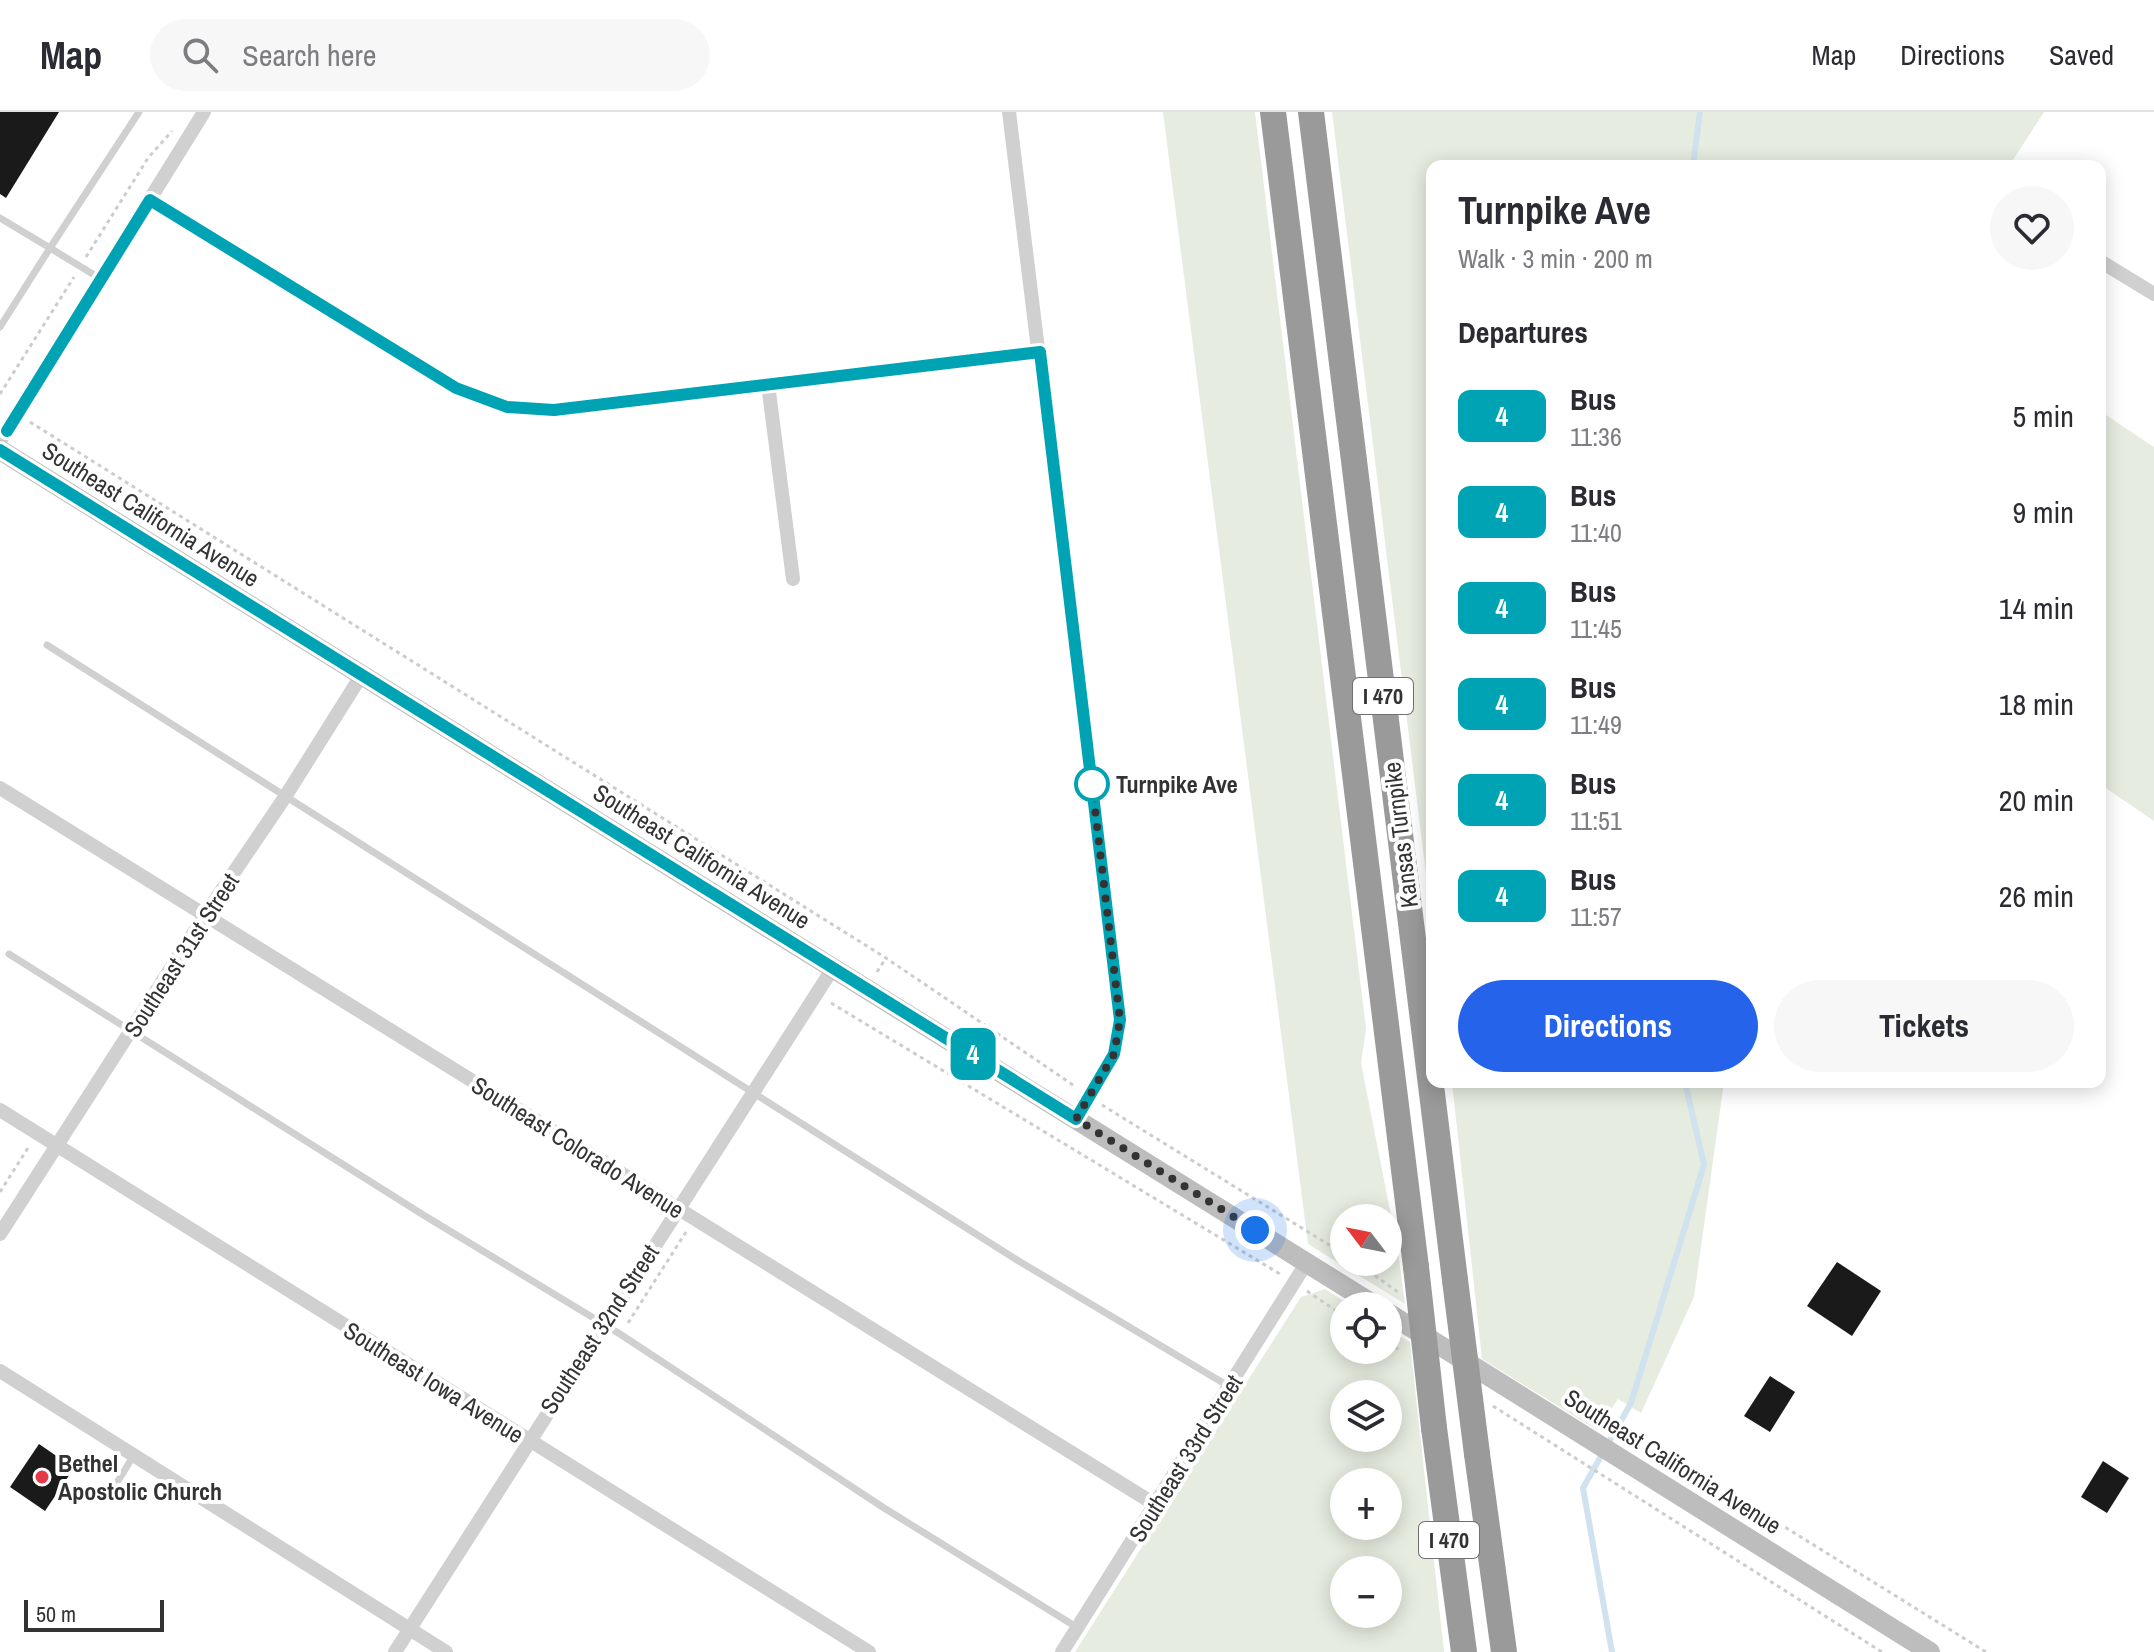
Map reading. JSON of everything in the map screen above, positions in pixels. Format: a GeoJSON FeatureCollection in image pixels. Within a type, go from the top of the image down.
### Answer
{"type":"FeatureCollection","features":[{"type":"Feature","properties":{"kind":"highway","name":"Kansas Turnpike"},"geometry":{"type":"LineString","coordinates":[[1273,112],[1464,1652]]}},
{"type":"Feature","properties":{"kind":"highway","name":"Kansas Turnpike"},"geometry":{"type":"LineString","coordinates":[[1311,112],[1426,1045]]}},
{"type":"Feature","properties":{"kind":"highway","name":"Kansas Turnpike"},"geometry":{"type":"LineString","coordinates":[[1431,1088],[1504,1652]]}},
{"type":"Feature","properties":{"kind":"main road","name":"Southeast California Avenue"},"geometry":{"type":"LineString","coordinates":[[0,450],[1354,1292]]}},
{"type":"Feature","properties":{"kind":"main road","name":"Southeast California Avenue"},"geometry":{"type":"LineString","coordinates":[[1402,1322],[1930,1652]]}},
{"type":"Feature","properties":{"kind":"street"},"geometry":{"type":"LineString","coordinates":[[0,441],[204,112]]}},
{"type":"Feature","properties":{"kind":"street"},"geometry":{"type":"LineString","coordinates":[[1009,112],[1120,1020],[1114,1054],[1076,1119]]}},
{"type":"Feature","properties":{"kind":"street"},"geometry":{"type":"LineString","coordinates":[[150,200],[456,388],[482,400],[522,409],[554,410],[1040,352]]}},
{"type":"Feature","properties":{"kind":"street"},"geometry":{"type":"LineString","coordinates":[[2106,265],[2154,294]]}},
{"type":"Feature","properties":{"kind":"street"},"geometry":{"type":"LineString","coordinates":[[768,384],[793,579]]}},
{"type":"Feature","properties":{"kind":"street","name":"Southeast 31st Street"},"geometry":{"type":"LineString","coordinates":[[0,1234],[361,676]]}},
{"type":"Feature","properties":{"kind":"street","name":"Southeast Colorado Avenue"},"geometry":{"type":"LineString","coordinates":[[0,788],[1156,1505]]}},
{"type":"Feature","properties":{"kind":"street","name":"Southeast 32nd Street"},"geometry":{"type":"LineString","coordinates":[[395,1652],[527,1441],[833,968]]}},
{"type":"Feature","properties":{"kind":"street","name":"Southeast Iowa Avenue"},"geometry":{"type":"LineString","coordinates":[[0,1110],[869,1652]]}},
{"type":"Feature","properties":{"kind":"street","name":"Southeast 33rd Street"},"geometry":{"type":"LineString","coordinates":[[1062,1652],[1307,1262]]}},
{"type":"Feature","properties":{"kind":"street"},"geometry":{"type":"LineString","coordinates":[[0,1371],[446,1652]]}},
{"type":"Feature","properties":{"kind":"lane"},"geometry":{"type":"LineString","coordinates":[[0,327],[139,112]]}},
{"type":"Feature","properties":{"kind":"lane"},"geometry":{"type":"LineString","coordinates":[[0,218],[101,279]]}},
{"type":"Feature","properties":{"kind":"lane"},"geometry":{"type":"LineString","coordinates":[[47,645],[1017,1260],[1230,1387]]}},
{"type":"Feature","properties":{"kind":"lane"},"geometry":{"type":"LineString","coordinates":[[9,954],[603,1324],[884,1508],[1078,1628]]}},
{"type":"Feature","properties":{"kind":"lane"},"geometry":{"type":"LineString","coordinates":[[113,1489],[134,1455]]}},
{"type":"Feature","properties":{"kind":"path"},"geometry":{"type":"LineString","coordinates":[[0,394],[148,158],[173,129]]}},
{"type":"Feature","properties":{"kind":"path"},"geometry":{"type":"LineString","coordinates":[[28,421],[886,958],[1089,1097],[1330,1245]]}},
{"type":"Feature","properties":{"kind":"path"},"geometry":{"type":"LineString","coordinates":[[849,1015],[1330,1307]]}},
{"type":"Feature","properties":{"kind":"path"},"geometry":{"type":"LineString","coordinates":[[0,1192],[36,1133]]}},
{"type":"Feature","properties":{"kind":"path"},"geometry":{"type":"LineString","coordinates":[[1639,1449],[1664,1452],[1986,1652]]}},
{"type":"Feature","properties":{"kind":"path"},"geometry":{"type":"LineString","coordinates":[[1584,1461],[1606,1474],[1628,1494],[1882,1652]]}},
{"type":"Feature","properties":{"kind":"shaded area"},"geometry":{"type":"Polygon","coordinates":[[[1163,112],[1255,112],[1366,1029],[1361,1063],[1389,1204],[1330,1204],[1330,1258],[1308,1244],[1163,112]]]}},
{"type":"Feature","properties":{"kind":"shaded area"},"geometry":{"type":"Polygon","coordinates":[[[1332,112],[2044,112],[2013,160],[1426,160],[1426,874],[1332,112]]]}},
{"type":"Feature","properties":{"kind":"shaded area"},"geometry":{"type":"Polygon","coordinates":[[[2106,415],[2154,447],[2154,821],[2106,788],[2106,415]]]}},
{"type":"Feature","properties":{"kind":"shaded area"},"geometry":{"type":"Polygon","coordinates":[[[1453,1088],[1723,1088],[1694,1297],[1641,1413],[1618,1399],[1597,1430],[1482,1359],[1453,1088]]]}},
{"type":"Feature","properties":{"kind":"shaded area"},"geometry":{"type":"Polygon","coordinates":[[[1360,1276],[1401,1276],[1405,1304],[1402,1302],[1402,1292],[1386,1292],[1360,1276]]]}},
{"type":"Feature","properties":{"kind":"shaded area"},"geometry":{"type":"Polygon","coordinates":[[[1325,1289],[1330,1292],[1330,1364],[1402,1364],[1402,1337],[1410,1342],[1444,1652],[1075,1652],[1301,1297],[1325,1289]]]}},
{"type":"Feature","properties":{"kind":"building"},"geometry":{"type":"Polygon","coordinates":[[[0,112],[59,112],[6,198],[0,194],[0,112]]]}},
{"type":"Feature","properties":{"kind":"building"},"geometry":{"type":"Polygon","coordinates":[[[1837,1262],[1881,1291],[1852,1336],[1807,1306],[1837,1262]]]}},
{"type":"Feature","properties":{"kind":"building"},"geometry":{"type":"Polygon","coordinates":[[[1770,1376],[1795,1392],[1770,1432],[1744,1416],[1770,1376]]]}},
{"type":"Feature","properties":{"kind":"building","name":"Bethel Apostolic Church"},"geometry":{"type":"Polygon","coordinates":[[[39,1444],[74,1468],[45,1511],[10,1487],[39,1444]]]}},
{"type":"Feature","properties":{"kind":"building"},"geometry":{"type":"Polygon","coordinates":[[[2103,1461],[2129,1478],[2107,1513],[2081,1497],[2103,1461]]]}},
{"type":"Feature","properties":{"kind":"waterway"},"geometry":{"type":"LineString","coordinates":[[1694,160],[1700,112]]}},
{"type":"Feature","properties":{"kind":"waterway"},"geometry":{"type":"LineString","coordinates":[[1612,1652],[1583,1488],[1631,1403],[1704,1165],[1686,1088]]}},
{"type":"Feature","properties":{"kind":"bus line","name":"4"},"geometry":{"type":"LineString","coordinates":[[0,450],[1076,1119],[1114,1054],[1120,1020],[1040,352],[554,410],[507,407],[456,388],[150,200],[7,431]]}},
{"type":"Feature","properties":{"kind":"place","name":"Turnpike Ave"},"geometry":{"type":"Point","coordinates":[1092,784]}},
{"type":"Feature","properties":{"kind":"place","name":"Bethel Apostolic Church"},"geometry":{"type":"Point","coordinates":[42,1477]}},
{"type":"Feature","properties":{"kind":"route"},"geometry":{"type":"LineString","coordinates":[[1092,784],[1120,1020],[1114,1054],[1076,1119],[1255,1230]]}}]}
